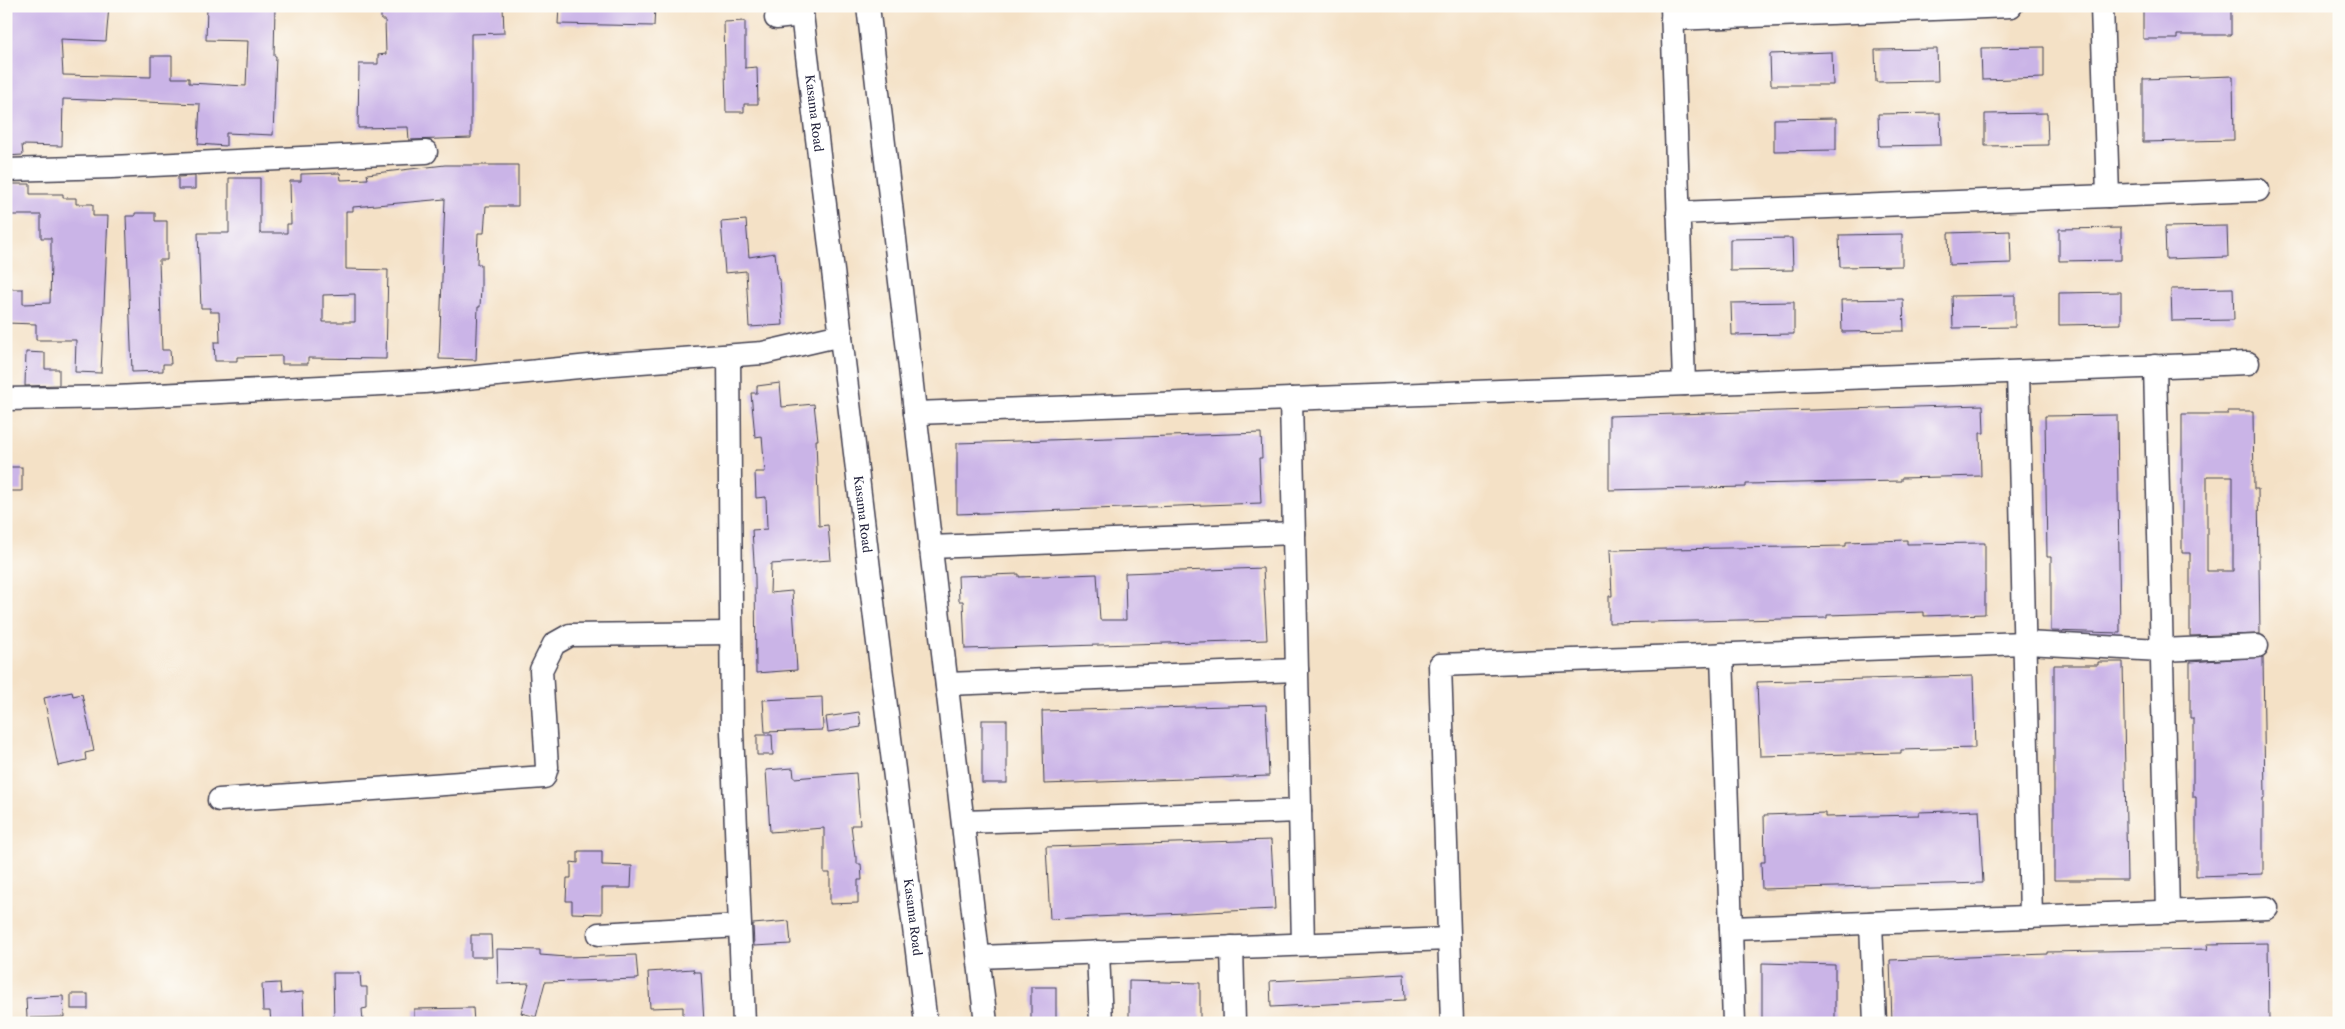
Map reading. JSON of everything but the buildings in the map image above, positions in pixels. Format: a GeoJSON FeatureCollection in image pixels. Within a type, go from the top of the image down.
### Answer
{"type":"FeatureCollection","features":[{"type":"Feature","properties":{"kind":"street"},"geometry":{"type":"LineString","coordinates":[[868,6],[986,1023]]}},
{"type":"Feature","properties":{"kind":"street"},"geometry":{"type":"LineString","coordinates":[[1684,384],[1672,13],[2011,6]]}},
{"type":"Feature","properties":{"kind":"street"},"geometry":{"type":"LineString","coordinates":[[2102,6],[2108,196]]}},
{"type":"Feature","properties":{"kind":"street"},"geometry":{"type":"LineString","coordinates":[[776,18],[802,11]]}},
{"type":"Feature","properties":{"kind":"street","name":"Kasama Road"},"geometry":{"type":"LineString","coordinates":[[802,11],[926,1023]]}},
{"type":"Feature","properties":{"kind":"street"},"geometry":{"type":"LineString","coordinates":[[6,170],[112,168],[426,152]]}},
{"type":"Feature","properties":{"kind":"street"},"geometry":{"type":"LineString","coordinates":[[1678,213],[2258,190]]}},
{"type":"Feature","properties":{"kind":"street"},"geometry":{"type":"LineString","coordinates":[[6,399],[116,397],[424,382],[600,365],[763,353],[841,336]]}},
{"type":"Feature","properties":{"kind":"street"},"geometry":{"type":"LineString","coordinates":[[729,356],[731,633],[744,1023]]}},
{"type":"Feature","properties":{"kind":"street"},"geometry":{"type":"LineString","coordinates":[[914,413],[2248,363]]}},
{"type":"Feature","properties":{"kind":"street"},"geometry":{"type":"LineString","coordinates":[[2155,366],[2168,912]]}},
{"type":"Feature","properties":{"kind":"street"},"geometry":{"type":"LineString","coordinates":[[2018,372],[2030,917]]}},
{"type":"Feature","properties":{"kind":"street"},"geometry":{"type":"LineString","coordinates":[[1290,399],[1303,944]]}},
{"type":"Feature","properties":{"kind":"street"},"geometry":{"type":"LineString","coordinates":[[930,547],[1294,533]]}},
{"type":"Feature","properties":{"kind":"street"},"geometry":{"type":"LineString","coordinates":[[219,800],[544,777],[548,767],[541,670],[554,644],[570,635],[731,633]]}},
{"type":"Feature","properties":{"kind":"street"},"geometry":{"type":"LineString","coordinates":[[1452,1023],[1440,665],[2024,643],[2162,650],[2257,646]]}},
{"type":"Feature","properties":{"kind":"street"},"geometry":{"type":"LineString","coordinates":[[1722,654],[1734,1023]]}},
{"type":"Feature","properties":{"kind":"street"},"geometry":{"type":"LineString","coordinates":[[947,684],[1297,670]]}},
{"type":"Feature","properties":{"kind":"street"},"geometry":{"type":"LineString","coordinates":[[963,822],[1300,810]]}},
{"type":"Feature","properties":{"kind":"street"},"geometry":{"type":"LineString","coordinates":[[1731,928],[2267,908]]}},
{"type":"Feature","properties":{"kind":"street"},"geometry":{"type":"LineString","coordinates":[[1871,923],[1874,1023]]}},
{"type":"Feature","properties":{"kind":"street"},"geometry":{"type":"LineString","coordinates":[[599,934],[740,926]]}},
{"type":"Feature","properties":{"kind":"street"},"geometry":{"type":"LineString","coordinates":[[979,957],[1449,939]]}},
{"type":"Feature","properties":{"kind":"street"},"geometry":{"type":"LineString","coordinates":[[1232,947],[1234,1023]]}},
{"type":"Feature","properties":{"kind":"street"},"geometry":{"type":"LineString","coordinates":[[1098,952],[1101,1023]]}}]}
